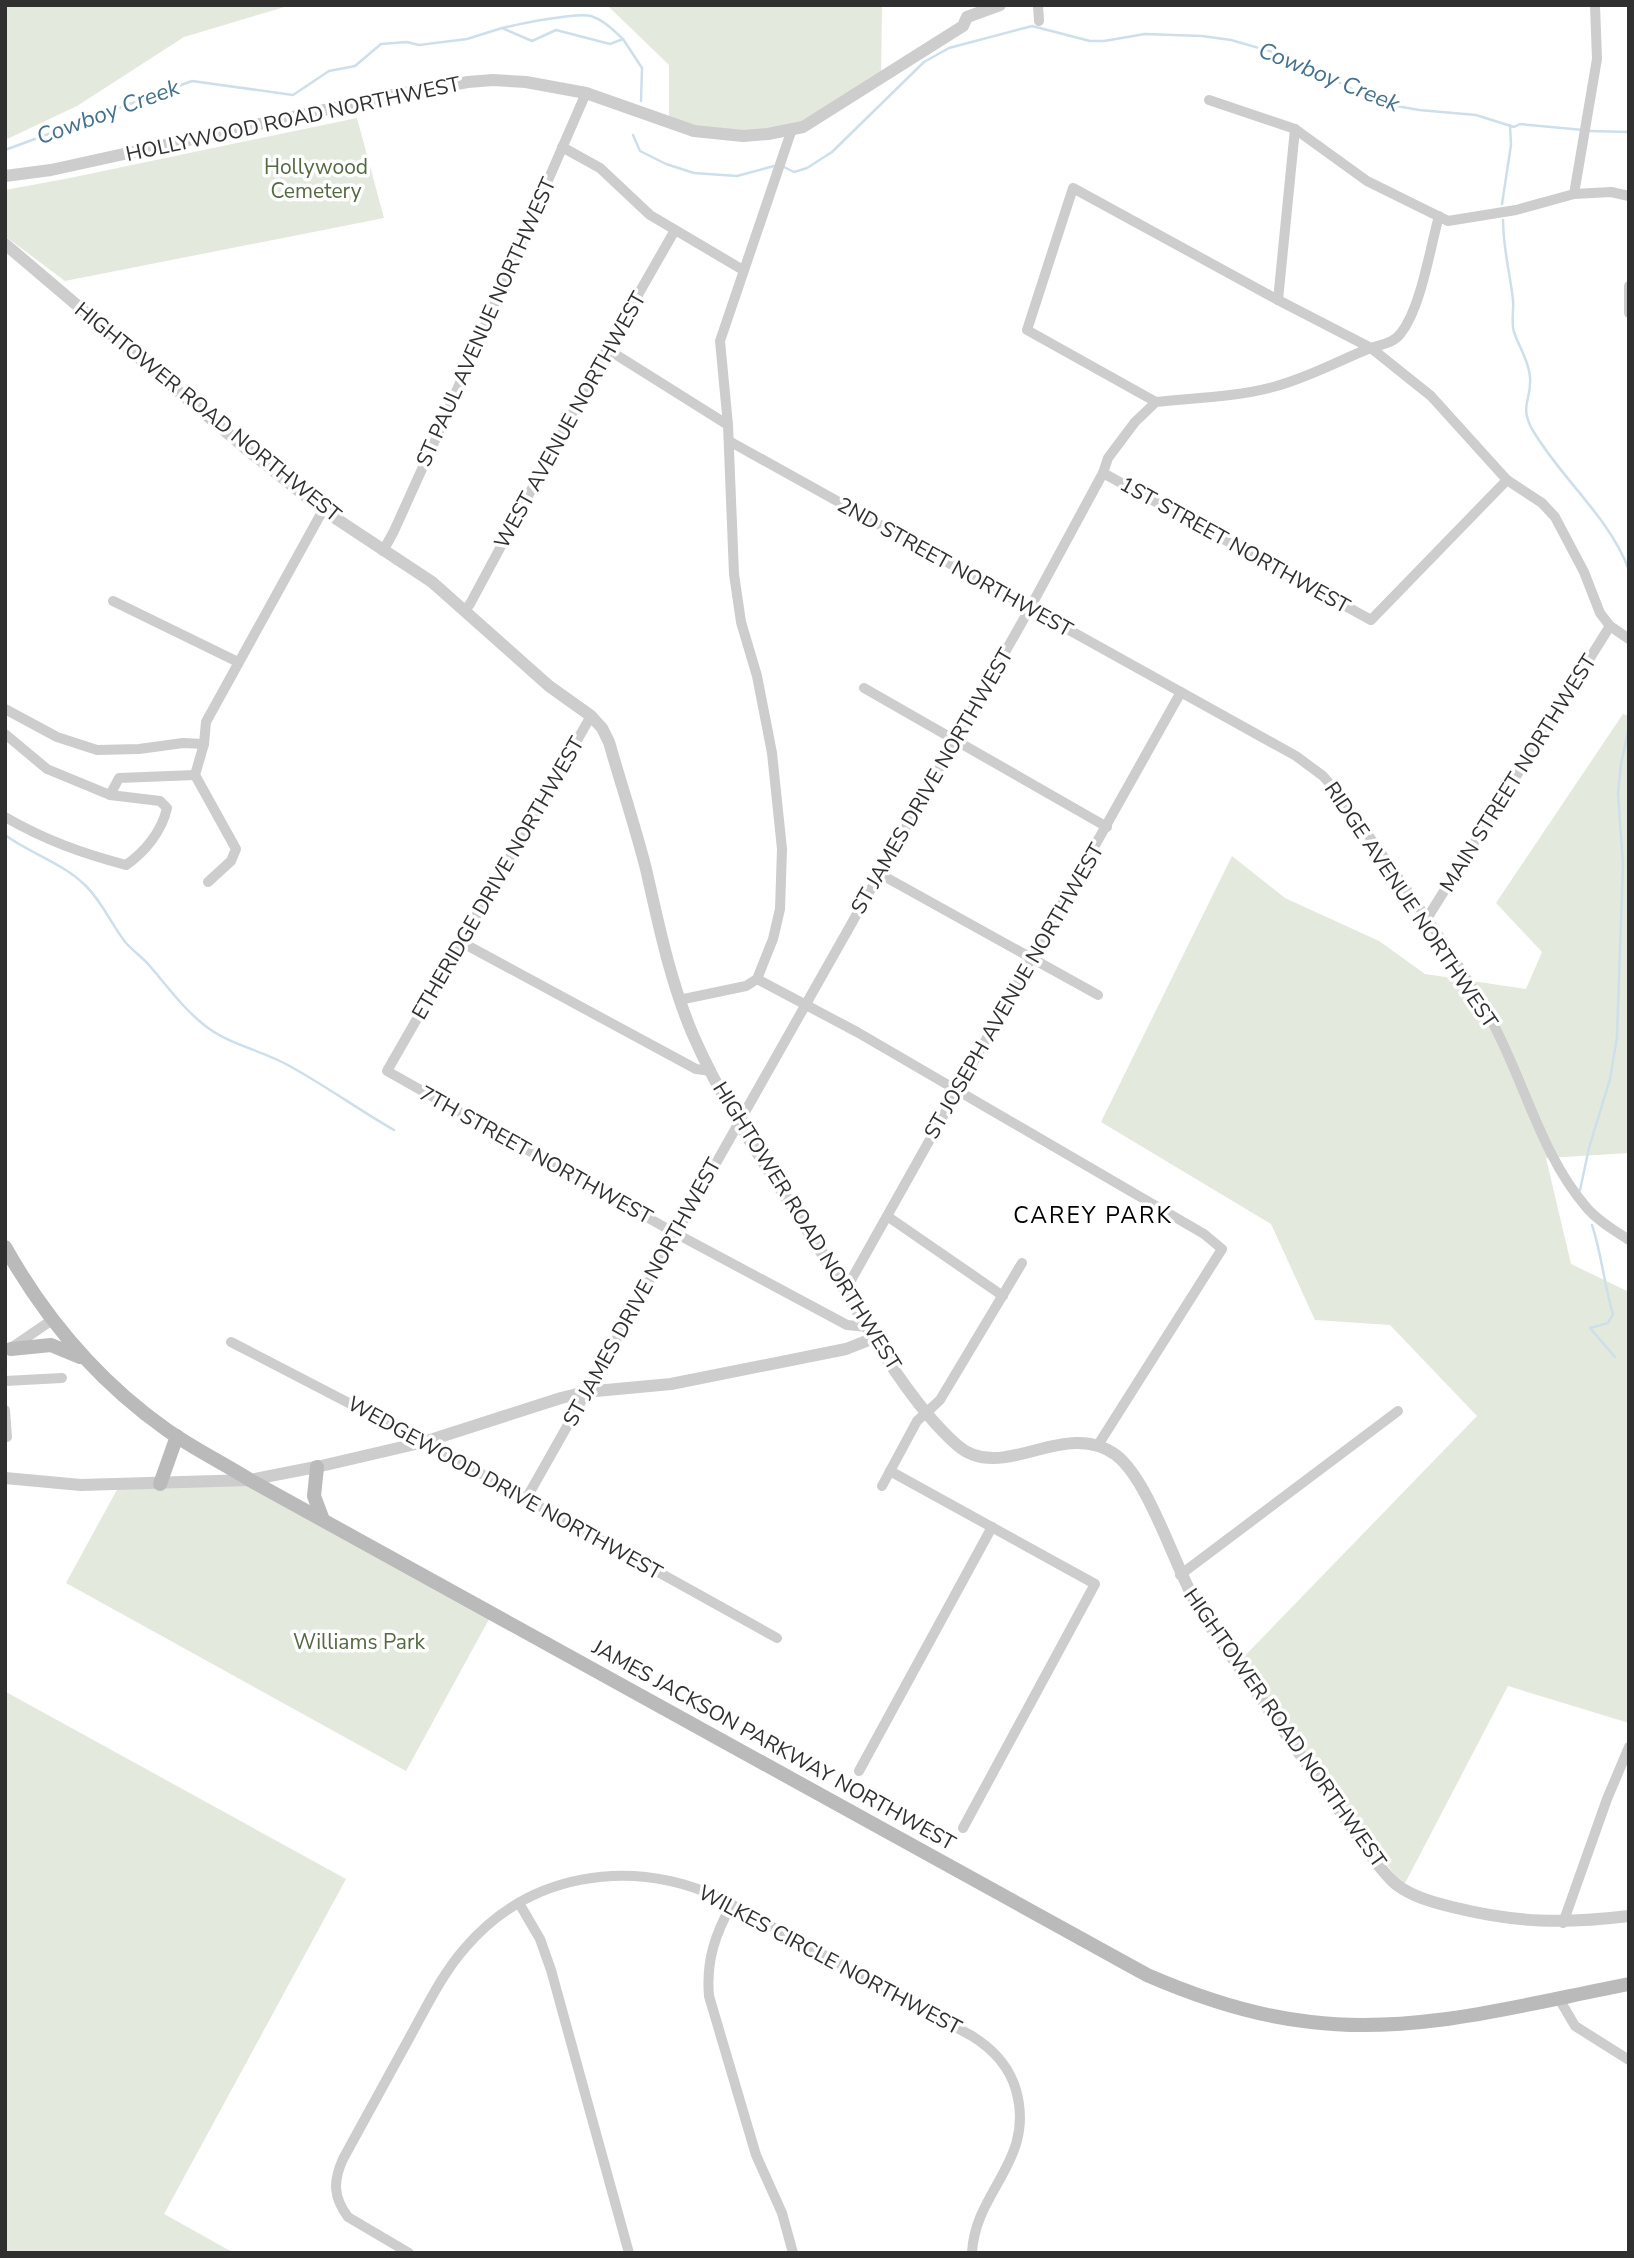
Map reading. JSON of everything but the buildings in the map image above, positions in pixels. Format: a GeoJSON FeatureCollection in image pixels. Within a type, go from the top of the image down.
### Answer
{"type":"FeatureCollection","features":[{"type":"Feature","properties":{"kind":"main road","name":"JAMES JACKSON PARKWAY NORTHWEST"},"geometry":{"type":"LineString","coordinates":[[5,1247],[32,1293],[88,1362],[129,1401],[177,1436],[250,1480],[1116,1959],[1181,1989],[1245,2010],[1346,2025],[1417,2022],[1629,1984]]}},
{"type":"Feature","properties":{"kind":"main road"},"geometry":{"type":"LineString","coordinates":[[8,1349],[51,1345],[88,1362]]}},
{"type":"Feature","properties":{"kind":"main road"},"geometry":{"type":"LineString","coordinates":[[160,1484],[177,1436]]}},
{"type":"Feature","properties":{"kind":"main road"},"geometry":{"type":"LineString","coordinates":[[317,1467],[314,1496],[323,1520]]}},
{"type":"Feature","properties":{"kind":"street"},"geometry":{"type":"LineString","coordinates":[[967,17],[974,5]]}},
{"type":"Feature","properties":{"kind":"street","name":"HOLLYWOOD ROAD NORTHWEST"},"geometry":{"type":"LineString","coordinates":[[5,176],[51,170],[388,96],[468,82],[526,82],[586,93],[694,131],[743,136],[792,130],[803,127],[962,26],[967,17],[1000,5]]}},
{"type":"Feature","properties":{"kind":"street"},"geometry":{"type":"LineString","coordinates":[[1038,5],[1039,21]]}},
{"type":"Feature","properties":{"kind":"street"},"geometry":{"type":"LineString","coordinates":[[1574,194],[1597,59],[1595,5]]}},
{"type":"Feature","properties":{"kind":"street","name":"ST PAUL AVENUE NORTHWEST"},"geometry":{"type":"LineString","coordinates":[[383,551],[436,438],[586,93]]}},
{"type":"Feature","properties":{"kind":"street"},"geometry":{"type":"LineString","coordinates":[[1209,100],[1295,129],[1367,181],[1448,221],[1517,210],[1574,194],[1611,192],[1629,196]]}},
{"type":"Feature","properties":{"kind":"street"},"geometry":{"type":"LineString","coordinates":[[1278,300],[1295,129]]}},
{"type":"Feature","properties":{"kind":"street"},"geometry":{"type":"LineString","coordinates":[[679,1000],[746,985],[757,979],[774,939],[780,909],[782,849],[772,753],[757,676],[741,622],[734,574],[729,441],[720,341],[792,130]]}},
{"type":"Feature","properties":{"kind":"street"},"geometry":{"type":"LineString","coordinates":[[562,147],[600,168],[650,215],[743,270]]}},
{"type":"Feature","properties":{"kind":"street"},"geometry":{"type":"LineString","coordinates":[[1439,216],[1416,302],[1406,326],[1393,341],[1371,348],[1319,372],[1272,387],[1156,402],[1027,330],[1073,188],[1371,348],[1431,396],[1507,480],[1542,503],[1555,517],[1584,572],[1600,613],[1609,626],[1629,639]]}},
{"type":"Feature","properties":{"kind":"street","name":"WEST AVENUE NORTHWEST"},"geometry":{"type":"LineString","coordinates":[[465,610],[675,230]]}},
{"type":"Feature","properties":{"kind":"street","name":"HIGHTOWER ROAD NORTHWEST"},"geometry":{"type":"LineString","coordinates":[[5,244],[245,448],[323,510],[432,582],[549,686],[591,716],[602,728],[609,742],[645,867],[663,947],[679,1000],[711,1072],[738,1122],[871,1332],[925,1412],[959,1448],[984,1458],[1007,1457],[1078,1442],[1098,1445],[1116,1456],[1129,1469],[1140,1487],[1180,1575],[1203,1616],[1375,1861],[1395,1883],[1420,1897],[1460,1909],[1525,1921],[1563,1923],[1629,1916]]}},
{"type":"Feature","properties":{"kind":"street"},"geometry":{"type":"LineString","coordinates":[[1629,286],[1629,313]]}},
{"type":"Feature","properties":{"kind":"street"},"geometry":{"type":"LineString","coordinates":[[607,349],[728,425]]}},
{"type":"Feature","properties":{"kind":"street","name":"ST JAMES DRIVE NORTHWEST"},"geometry":{"type":"LineString","coordinates":[[526,1499],[1030,608],[1116,443],[1156,402]]}},
{"type":"Feature","properties":{"kind":"street","name":"2ND STREET NORTHWEST"},"geometry":{"type":"LineString","coordinates":[[729,441],[1181,692]]}},
{"type":"Feature","properties":{"kind":"street","name":"1ST STREET NORTHWEST"},"geometry":{"type":"LineString","coordinates":[[1102,473],[1371,620],[1507,480]]}},
{"type":"Feature","properties":{"kind":"street"},"geometry":{"type":"LineString","coordinates":[[208,882],[230,861],[236,849],[195,775],[204,744],[206,722],[323,510]]}},
{"type":"Feature","properties":{"kind":"street"},"geometry":{"type":"LineString","coordinates":[[113,601],[238,662]]}},
{"type":"Feature","properties":{"kind":"street","name":"MAIN STREET NORTHWEST"},"geometry":{"type":"LineString","coordinates":[[1426,920],[1609,626]]}},
{"type":"Feature","properties":{"kind":"street"},"geometry":{"type":"LineString","coordinates":[[864,688],[1107,827]]}},
{"type":"Feature","properties":{"kind":"street","name":"ST JOSEPH AVENUE NORTHWEST"},"geometry":{"type":"LineString","coordinates":[[843,1288],[850,1282],[1181,692]]}},
{"type":"Feature","properties":{"kind":"street","name":"RIDGE AVENUE NORTHWEST"},"geometry":{"type":"LineString","coordinates":[[1181,692],[1296,756],[1323,776],[1345,800],[1490,1019],[1512,1062],[1552,1155],[1575,1194],[1600,1221],[1629,1240]]}},
{"type":"Feature","properties":{"kind":"street"},"geometry":{"type":"LineString","coordinates":[[5,709],[57,737],[97,750],[139,750],[188,743],[204,744]]}},
{"type":"Feature","properties":{"kind":"street","name":"ETHERIDGE DRIVE NORTHWEST"},"geometry":{"type":"LineString","coordinates":[[405,1039],[591,716]]}},
{"type":"Feature","properties":{"kind":"street"},"geometry":{"type":"LineString","coordinates":[[5,734],[47,769],[110,795],[160,801],[167,808],[159,830],[138,857],[126,865],[88,855],[41,837],[5,817]]}},
{"type":"Feature","properties":{"kind":"street"},"geometry":{"type":"LineString","coordinates":[[110,795],[119,778],[195,775]]}},
{"type":"Feature","properties":{"kind":"street"},"geometry":{"type":"LineString","coordinates":[[880,874],[1098,995]]}},
{"type":"Feature","properties":{"kind":"street"},"geometry":{"type":"LineString","coordinates":[[461,942],[696,1069],[711,1072]]}},
{"type":"Feature","properties":{"kind":"street"},"geometry":{"type":"LineString","coordinates":[[757,979],[857,1032],[1204,1234],[1222,1249],[1098,1445]]}},
{"type":"Feature","properties":{"kind":"street","name":"7TH STREET NORTHWEST"},"geometry":{"type":"LineString","coordinates":[[405,1039],[387,1071],[675,1233],[847,1325],[871,1332]]}},
{"type":"Feature","properties":{"kind":"street"},"geometry":{"type":"LineString","coordinates":[[887,1216],[1003,1296]]}},
{"type":"Feature","properties":{"kind":"street"},"geometry":{"type":"LineString","coordinates":[[882,1486],[916,1421],[940,1400],[1022,1263]]}},
{"type":"Feature","properties":{"kind":"street"},"geometry":{"type":"LineString","coordinates":[[8,1349],[52,1320]]}},
{"type":"Feature","properties":{"kind":"street"},"geometry":{"type":"LineString","coordinates":[[5,1478],[81,1485],[250,1480],[424,1442],[585,1392],[671,1384],[846,1349],[871,1332]]}},
{"type":"Feature","properties":{"kind":"street","name":"WEDGEWOOD DRIVE NORTHWEST"},"geometry":{"type":"LineString","coordinates":[[232,1342],[424,1442],[777,1638]]}},
{"type":"Feature","properties":{"kind":"street"},"geometry":{"type":"LineString","coordinates":[[5,1381],[62,1378]]}},
{"type":"Feature","properties":{"kind":"street"},"geometry":{"type":"LineString","coordinates":[[5,1410],[7,1437]]}},
{"type":"Feature","properties":{"kind":"street"},"geometry":{"type":"LineString","coordinates":[[1180,1575],[1398,1411]]}},
{"type":"Feature","properties":{"kind":"street"},"geometry":{"type":"LineString","coordinates":[[890,1471],[1095,1584],[963,1828]]}},
{"type":"Feature","properties":{"kind":"street"},"geometry":{"type":"LineString","coordinates":[[859,1771],[992,1528]]}},
{"type":"Feature","properties":{"kind":"street"},"geometry":{"type":"LineString","coordinates":[[1563,1923],[1607,1799],[1629,1747]]}},
{"type":"Feature","properties":{"kind":"street","name":"WILKES CIRCLE NORTHWEST"},"geometry":{"type":"LineString","coordinates":[[409,2253],[348,2217],[336,2195],[337,2171],[452,1964],[482,1930],[536,1894],[572,1881],[630,1875],[684,1883],[732,1904],[987,2045],[1003,2064],[1014,2085],[1019,2101],[1019,2135],[1009,2164],[977,2224],[972,2253]]}},
{"type":"Feature","properties":{"kind":"street"},"geometry":{"type":"LineString","coordinates":[[519,1903],[540,1939],[551,1970],[629,2253]]}},
{"type":"Feature","properties":{"kind":"street"},"geometry":{"type":"LineString","coordinates":[[732,1904],[712,1947],[709,1996],[756,2155],[782,2213],[793,2253]]}},
{"type":"Feature","properties":{"kind":"street"},"geometry":{"type":"LineString","coordinates":[[1558,1997],[1575,2026],[1629,2060]]}},
{"type":"Feature","properties":{"kind":"green space"},"geometry":{"type":"Polygon","coordinates":[[[5,5],[291,5],[184,37],[77,106],[5,140],[5,5]]]}},
{"type":"Feature","properties":{"kind":"green space"},"geometry":{"type":"Polygon","coordinates":[[[598,5],[882,5],[881,84],[799,131],[736,134],[669,121],[669,65],[609,7],[598,5]]]}},
{"type":"Feature","properties":{"kind":"green space","name":"Hollywood Cemetery"},"geometry":{"type":"Polygon","coordinates":[[[357,118],[384,218],[65,281],[5,236],[5,190],[357,118]]]}},
{"type":"Feature","properties":{"kind":"green space"},"geometry":{"type":"Polygon","coordinates":[[[1623,714],[1629,716],[1629,1153],[1546,1158],[1571,1264],[1629,1292],[1629,1723],[1508,1686],[1403,1887],[1330,1784],[1236,1665],[1477,1416],[1390,1325],[1315,1320],[1271,1224],[1101,1122],[1232,856],[1285,898],[1379,941],[1425,974],[1526,989],[1542,952],[1496,903],[1623,714]]]}},
{"type":"Feature","properties":{"kind":"green space","name":"Williams Park"},"geometry":{"type":"Polygon","coordinates":[[[248,1481],[494,1610],[406,1771],[66,1583],[119,1486],[248,1481]]]}},
{"type":"Feature","properties":{"kind":"green space"},"geometry":{"type":"Polygon","coordinates":[[[6,1692],[346,1879],[164,2214],[234,2253],[5,2253],[6,1692]]]}},
{"type":"Feature","properties":{"kind":"waterway"},"geometry":{"type":"LineString","coordinates":[[503,28],[584,15],[600,20],[623,39]]}},
{"type":"Feature","properties":{"kind":"waterway","name":"Cowboy Creek"},"geometry":{"type":"LineString","coordinates":[[784,167],[794,172],[807,168],[832,152],[924,62],[949,48],[1032,26],[1090,41],[1145,34],[1231,40],[1299,62],[1364,95],[1391,105],[1476,115],[1514,127],[1520,124],[1583,130]]}},
{"type":"Feature","properties":{"kind":"waterway","name":"Cowboy Creek"},"geometry":{"type":"LineString","coordinates":[[5,150],[192,81],[293,95],[329,71],[355,66],[381,44],[407,42],[419,45],[467,39],[502,28],[532,41],[556,30],[610,44],[623,39],[642,68],[641,101]]}},
{"type":"Feature","properties":{"kind":"waterway"},"geometry":{"type":"LineString","coordinates":[[1502,204],[1511,145],[1510,125]]}},
{"type":"Feature","properties":{"kind":"waterway","name":"Cowboy Creek"},"geometry":{"type":"LineString","coordinates":[[1589,131],[1629,132]]}},
{"type":"Feature","properties":{"kind":"waterway","name":"Cowboy Creek"},"geometry":{"type":"LineString","coordinates":[[633,135],[640,151],[666,164],[694,173],[737,176],[774,166]]}},
{"type":"Feature","properties":{"kind":"waterway"},"geometry":{"type":"LineString","coordinates":[[1503,220],[1513,300],[1513,328],[1530,377],[1526,408],[1528,421],[1556,464],[1597,514],[1620,550],[1629,570]]}},
{"type":"Feature","properties":{"kind":"waterway"},"geometry":{"type":"LineString","coordinates":[[1580,1190],[1589,1148],[1610,1079],[1617,1037],[1623,864],[1618,793],[1629,727]]}},
{"type":"Feature","properties":{"kind":"waterway"},"geometry":{"type":"LineString","coordinates":[[5,835],[67,871],[86,886],[126,943],[181,1003],[212,1031],[298,1071],[394,1130]]}},
{"type":"Feature","properties":{"kind":"waterway"},"geometry":{"type":"LineString","coordinates":[[1592,1225],[1613,1314],[1608,1323],[1590,1328],[1615,1357]]}},
{"type":"Feature","properties":{"kind":"district","name":"CAREY PARK"},"geometry":{"type":"Point","coordinates":[1093,1215]}}]}
